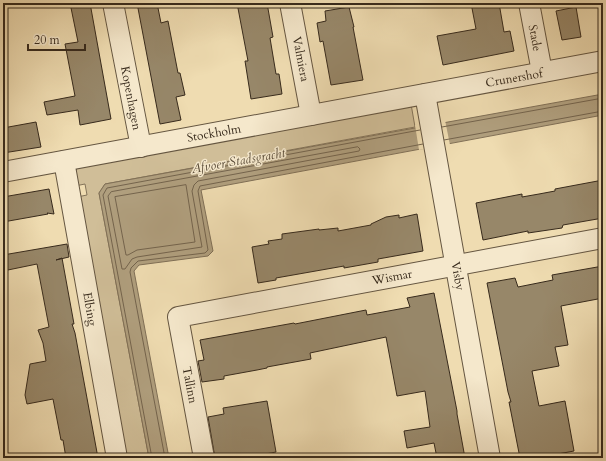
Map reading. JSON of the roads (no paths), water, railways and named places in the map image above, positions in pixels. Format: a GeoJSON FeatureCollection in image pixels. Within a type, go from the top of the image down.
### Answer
{"type":"FeatureCollection","features":[{"type":"Feature","properties":{"kind":"street","name":"Kopenhagen"},"geometry":{"type":"LineString","coordinates":[[113,3],[140,147]]}},
{"type":"Feature","properties":{"kind":"street","name":"Valmiera"},"geometry":{"type":"LineString","coordinates":[[290,3],[311,115]]}},
{"type":"Feature","properties":{"kind":"street","name":"Stade"},"geometry":{"type":"LineString","coordinates":[[529,3],[542,72]]}},
{"type":"Feature","properties":{"kind":"street","name":"Crunershof"},"geometry":{"type":"LineString","coordinates":[[426,100],[542,72],[603,61]]}},
{"type":"Feature","properties":{"kind":"street","name":"Stockholm"},"geometry":{"type":"LineString","coordinates":[[3,172],[311,115],[426,100]]}},
{"type":"Feature","properties":{"kind":"street","name":"Visby"},"geometry":{"type":"LineString","coordinates":[[426,100],[490,458]]}},
{"type":"Feature","properties":{"kind":"street","name":"Elbing"},"geometry":{"type":"LineString","coordinates":[[64,161],[117,458]]}},
{"type":"Feature","properties":{"kind":"street","name":"Wismar"},"geometry":{"type":"LineString","coordinates":[[182,316],[603,238]]}},
{"type":"Feature","properties":{"kind":"street","name":"Tallinn"},"geometry":{"type":"LineString","coordinates":[[182,316],[178,317],[204,458]]}},
{"type":"Feature","properties":{"kind":"water","name":"Afvoer Stadsgracht"},"geometry":{"type":"Polygon","coordinates":[[[603,94],[603,115],[201,190],[213,251],[208,256],[139,265],[134,271],[169,458],[149,458],[99,193],[105,184],[603,94]]]}}]}
